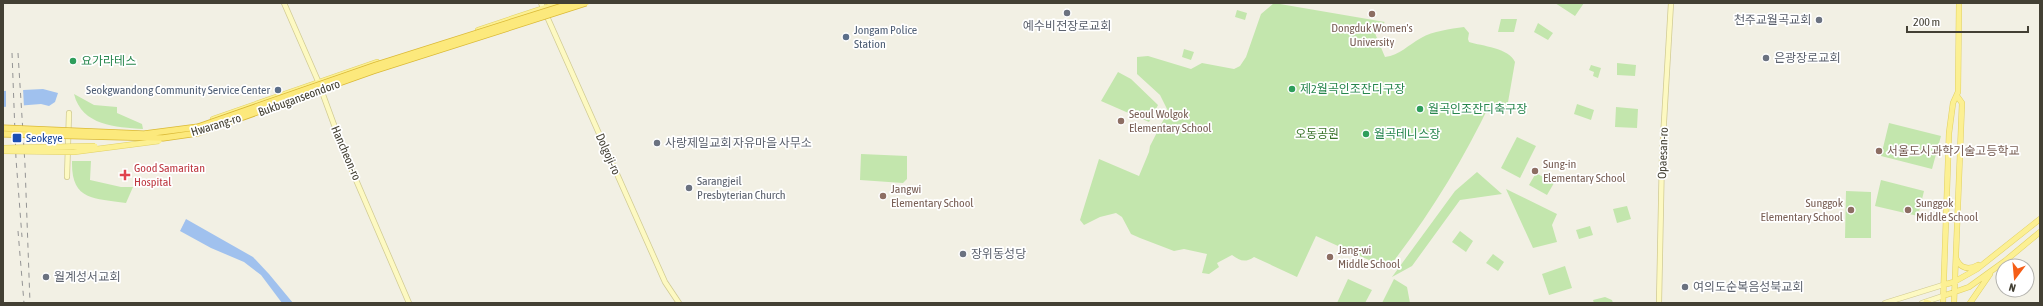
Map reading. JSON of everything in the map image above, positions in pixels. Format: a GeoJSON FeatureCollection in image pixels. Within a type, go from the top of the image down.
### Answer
{"type":"FeatureCollection","features":[{"type":"Feature","properties":{"kind":"highway","name":"Bukbuganseondoro"},"geometry":{"type":"LineString","coordinates":[[3,128],[144,134],[198,127],[376,64],[572,3]]}},
{"type":"Feature","properties":{"kind":"highway","name":"Bukbuganseondoro"},"geometry":{"type":"LineString","coordinates":[[3,134],[163,138],[198,134],[373,71],[586,3]]}},
{"type":"Feature","properties":{"kind":"main road","name":"Hancheon-ro"},"geometry":{"type":"LineString","coordinates":[[284,3],[321,88],[341,144],[409,303]]}},
{"type":"Feature","properties":{"kind":"main road","name":"Hwarang-ro"},"geometry":{"type":"LineString","coordinates":[[3,148],[85,147],[157,139],[186,130],[318,81],[542,6],[558,3]]}},
{"type":"Feature","properties":{"kind":"main road"},"geometry":{"type":"LineString","coordinates":[[558,3],[557,7],[560,9]]}},
{"type":"Feature","properties":{"kind":"main road","name":"Hwarang-ro"},"geometry":{"type":"LineString","coordinates":[[3,151],[74,152],[207,130],[337,82],[464,39],[580,3]]}},
{"type":"Feature","properties":{"kind":"main road","name":"Opaesan-ro"},"geometry":{"type":"LineString","coordinates":[[1659,303],[1662,155],[1671,3]]}},
{"type":"Feature","properties":{"kind":"main road"},"geometry":{"type":"LineString","coordinates":[[1943,303],[1942,285],[1950,120],[1953,103],[1957,96],[1959,3]]}},
{"type":"Feature","properties":{"kind":"main road","name":"Dolgoji-ro"},"geometry":{"type":"LineString","coordinates":[[542,6],[665,282],[679,303]]}},
{"type":"Feature","properties":{"kind":"main road"},"geometry":{"type":"LineString","coordinates":[[334,76],[334,79],[337,82]]}},
{"type":"Feature","properties":{"kind":"main road"},"geometry":{"type":"LineString","coordinates":[[1954,303],[1962,102],[1957,96]]}},
{"type":"Feature","properties":{"kind":"main road"},"geometry":{"type":"LineString","coordinates":[[68,178],[69,113]]}},
{"type":"Feature","properties":{"kind":"main road"},"geometry":{"type":"LineString","coordinates":[[1885,303],[1954,282],[1977,269],[2040,219]]}},
{"type":"Feature","properties":{"kind":"main road"},"geometry":{"type":"LineString","coordinates":[[1926,303],[1969,287],[1993,270],[2040,232]]}},
{"type":"Feature","properties":{"kind":"main road"},"geometry":{"type":"LineString","coordinates":[[1956,255],[1959,264],[1968,268],[1973,268],[1990,258]]}},
{"type":"Feature","properties":{"kind":"main road"},"geometry":{"type":"LineString","coordinates":[[1970,303],[1993,270]]}},
{"type":"Feature","properties":{"kind":"green space","name":"오동공원"},"geometry":{"type":"Polygon","coordinates":[[[1274,3],[1385,22],[1374,31],[1385,57],[1400,52],[1421,38],[1431,34],[1464,27],[1469,33],[1469,42],[1488,46],[1501,51],[1512,57],[1515,62],[1507,108],[1490,104],[1468,147],[1444,188],[1418,228],[1389,267],[1369,260],[1316,236],[1297,277],[1254,257],[1248,260],[1243,260],[1232,255],[1217,263],[1219,267],[1209,274],[1202,273],[1207,254],[1184,249],[1174,251],[1131,234],[1122,217],[1116,213],[1100,217],[1084,225],[1080,220],[1099,159],[1139,176],[1150,146],[1168,111],[1160,95],[1137,74],[1137,57],[1148,56],[1191,69],[1202,63],[1234,69],[1240,66],[1246,57],[1261,14],[1274,3]]]}},
{"type":"Feature","properties":{"kind":"green space"},"geometry":{"type":"Polygon","coordinates":[[[1555,3],[1584,3],[1575,16],[1555,3]]]}},
{"type":"Feature","properties":{"kind":"green space"},"geometry":{"type":"Polygon","coordinates":[[[1237,10],[1247,13],[1245,20],[1235,17],[1237,10]]]}},
{"type":"Feature","properties":{"kind":"green space"},"geometry":{"type":"Polygon","coordinates":[[[1501,19],[1517,19],[1514,32],[1498,32],[1501,19]]]}},
{"type":"Feature","properties":{"kind":"green space"},"geometry":{"type":"Polygon","coordinates":[[[1538,23],[1553,33],[1548,40],[1534,32],[1538,23]]]}},
{"type":"Feature","properties":{"kind":"green space"},"geometry":{"type":"Polygon","coordinates":[[[1184,49],[1194,52],[1191,60],[1182,57],[1184,49]]]}},
{"type":"Feature","properties":{"kind":"green space"},"geometry":{"type":"Polygon","coordinates":[[[1617,63],[1636,65],[1635,76],[1617,75],[1617,63]]]}},
{"type":"Feature","properties":{"kind":"green space"},"geometry":{"type":"Polygon","coordinates":[[[1591,65],[1601,68],[1598,78],[1593,76],[1594,72],[1589,70],[1591,65]]]}},
{"type":"Feature","properties":{"kind":"green space"},"geometry":{"type":"Polygon","coordinates":[[[1118,72],[1131,79],[1158,105],[1149,122],[1101,101],[1118,72]]]}},
{"type":"Feature","properties":{"kind":"green space"},"geometry":{"type":"Polygon","coordinates":[[[74,94],[94,105],[117,107],[117,113],[142,124],[143,129],[111,125],[92,119],[84,113],[78,105],[74,94]]]}},
{"type":"Feature","properties":{"kind":"green space"},"geometry":{"type":"Polygon","coordinates":[[[1577,104],[1594,110],[1591,120],[1574,114],[1577,104]]]}},
{"type":"Feature","properties":{"kind":"green space"},"geometry":{"type":"Polygon","coordinates":[[[1616,107],[1638,109],[1637,128],[1615,127],[1616,107]]]}},
{"type":"Feature","properties":{"kind":"green space"},"geometry":{"type":"Polygon","coordinates":[[[1889,123],[1941,136],[1932,169],[1881,156],[1889,123]]]}},
{"type":"Feature","properties":{"kind":"green space"},"geometry":{"type":"Polygon","coordinates":[[[1517,137],[1536,146],[1520,178],[1501,168],[1517,137]]]}},
{"type":"Feature","properties":{"kind":"green space"},"geometry":{"type":"Polygon","coordinates":[[[861,154],[907,156],[907,179],[903,183],[860,180],[861,154]]]}},
{"type":"Feature","properties":{"kind":"green space"},"geometry":{"type":"Polygon","coordinates":[[[72,161],[91,161],[90,180],[121,187],[133,187],[126,203],[95,198],[80,191],[73,174],[72,161]]]}},
{"type":"Feature","properties":{"kind":"green space"},"geometry":{"type":"Polygon","coordinates":[[[1477,172],[1502,194],[1460,200],[1412,266],[1392,277],[1455,191],[1477,172]]]}},
{"type":"Feature","properties":{"kind":"green space"},"geometry":{"type":"Polygon","coordinates":[[[1536,173],[1554,183],[1547,195],[1529,185],[1536,173]]]}},
{"type":"Feature","properties":{"kind":"green space"},"geometry":{"type":"Polygon","coordinates":[[[1881,180],[1924,191],[1918,216],[1875,206],[1881,180]]]}},
{"type":"Feature","properties":{"kind":"green space"},"geometry":{"type":"Polygon","coordinates":[[[1506,189],[1557,214],[1552,225],[1557,242],[1533,248],[1506,189]]]}},
{"type":"Feature","properties":{"kind":"green space"},"geometry":{"type":"Polygon","coordinates":[[[1846,191],[1871,192],[1871,238],[1845,238],[1846,191]]]}},
{"type":"Feature","properties":{"kind":"green space"},"geometry":{"type":"Polygon","coordinates":[[[1627,206],[1631,219],[1617,223],[1613,209],[1627,206]]]}},
{"type":"Feature","properties":{"kind":"green space"},"geometry":{"type":"Polygon","coordinates":[[[1590,226],[1593,235],[1579,239],[1576,230],[1590,226]]]}},
{"type":"Feature","properties":{"kind":"green space"},"geometry":{"type":"Polygon","coordinates":[[[1460,231],[1473,241],[1466,252],[1452,242],[1460,231]]]}},
{"type":"Feature","properties":{"kind":"green space"},"geometry":{"type":"Polygon","coordinates":[[[1493,254],[1504,262],[1498,271],[1486,263],[1493,254]]]}},
{"type":"Feature","properties":{"kind":"green space"},"geometry":{"type":"Polygon","coordinates":[[[1565,266],[1572,288],[1549,295],[1542,274],[1565,266]]]}},
{"type":"Feature","properties":{"kind":"green space"},"geometry":{"type":"Polygon","coordinates":[[[1348,279],[1372,290],[1365,303],[1337,303],[1348,279]]]}},
{"type":"Feature","properties":{"kind":"green space"},"geometry":{"type":"Polygon","coordinates":[[[1394,279],[1407,287],[1410,303],[1382,303],[1394,279]]]}},
{"type":"Feature","properties":{"kind":"green space"},"geometry":{"type":"Polygon","coordinates":[[[1605,297],[1612,300],[1613,303],[1594,303],[1593,300],[1605,297]]]}},
{"type":"Feature","properties":{"kind":"water"},"geometry":{"type":"Polygon","coordinates":[[[43,89],[58,93],[55,102],[49,106],[41,104],[3,107],[3,91],[43,89]]]}},
{"type":"Feature","properties":{"kind":"water"},"geometry":{"type":"Polygon","coordinates":[[[186,219],[253,257],[293,303],[282,303],[261,275],[244,262],[211,248],[180,231],[186,219]]]}},
{"type":"Feature","properties":{"kind":"pier"},"geometry":{"type":"Polygon","coordinates":[[[23,88],[24,108],[6,109],[6,89],[23,88]]]}},
{"type":"Feature","properties":{"kind":"railway"},"geometry":{"type":"LineString","coordinates":[[12,53],[16,159],[22,237]]}},
{"type":"Feature","properties":{"kind":"railway"},"geometry":{"type":"LineString","coordinates":[[18,53],[25,165],[30,303]]}},
{"type":"Feature","properties":{"kind":"railway"},"geometry":{"type":"LineString","coordinates":[[18,231],[24,303]]}},
{"type":"Feature","properties":{"kind":"place","name":"예수비전장로교회"},"geometry":{"type":"Point","coordinates":[1067,13]}},
{"type":"Feature","properties":{"kind":"place","name":"Dongduk Women's University"},"geometry":{"type":"Point","coordinates":[1372,14]}},
{"type":"Feature","properties":{"kind":"place","name":"천주교월곡교회"},"geometry":{"type":"Point","coordinates":[1819,20]}},
{"type":"Feature","properties":{"kind":"place","name":"Jongam Police Station"},"geometry":{"type":"Point","coordinates":[846,37]}},
{"type":"Feature","properties":{"kind":"place","name":"은광장로교회"},"geometry":{"type":"Point","coordinates":[1766,58]}},
{"type":"Feature","properties":{"kind":"place","name":"요가라테스"},"geometry":{"type":"Point","coordinates":[73,61]}},
{"type":"Feature","properties":{"kind":"place","name":"제2월곡인조잔디구장"},"geometry":{"type":"Point","coordinates":[1292,89]}},
{"type":"Feature","properties":{"kind":"place","name":"Seokgwandong Community Service Center"},"geometry":{"type":"Point","coordinates":[278,90]}},
{"type":"Feature","properties":{"kind":"place","name":"월곡인조잔디축구장"},"geometry":{"type":"Point","coordinates":[1420,109]}},
{"type":"Feature","properties":{"kind":"place","name":"Seoul Wolgok Elementary School"},"geometry":{"type":"Point","coordinates":[1121,121]}},
{"type":"Feature","properties":{"kind":"place","name":"월곡테니스장"},"geometry":{"type":"Point","coordinates":[1366,134]}},
{"type":"Feature","properties":{"kind":"place","name":"Seokgye"},"geometry":{"type":"Point","coordinates":[17,138]}},
{"type":"Feature","properties":{"kind":"place","name":"사랑제일교회 자유마을 사무소"},"geometry":{"type":"Point","coordinates":[657,143]}},
{"type":"Feature","properties":{"kind":"place","name":"서울도시과학기술고등학교"},"geometry":{"type":"Point","coordinates":[1879,151]}},
{"type":"Feature","properties":{"kind":"place","name":"Sung-in Elementary School"},"geometry":{"type":"Point","coordinates":[1535,171]}},
{"type":"Feature","properties":{"kind":"place","name":"Good Samaritan Hospital"},"geometry":{"type":"Point","coordinates":[125,175]}},
{"type":"Feature","properties":{"kind":"place","name":"Sarangjeil Presbyterian Church"},"geometry":{"type":"Point","coordinates":[689,188]}},
{"type":"Feature","properties":{"kind":"place","name":"Jangwi Elementary School"},"geometry":{"type":"Point","coordinates":[883,196]}},
{"type":"Feature","properties":{"kind":"place","name":"Sunggok Elementary School"},"geometry":{"type":"Point","coordinates":[1851,210]}},
{"type":"Feature","properties":{"kind":"place","name":"Sunggok Middle School"},"geometry":{"type":"Point","coordinates":[1908,210]}},
{"type":"Feature","properties":{"kind":"place","name":"장위동성당"},"geometry":{"type":"Point","coordinates":[963,254]}},
{"type":"Feature","properties":{"kind":"place","name":"Jang-wi Middle School"},"geometry":{"type":"Point","coordinates":[1330,257]}},
{"type":"Feature","properties":{"kind":"place","name":"월계성서교회"},"geometry":{"type":"Point","coordinates":[46,277]}},
{"type":"Feature","properties":{"kind":"place","name":"여의도순복음성북교회"},"geometry":{"type":"Point","coordinates":[1685,287]}}]}
